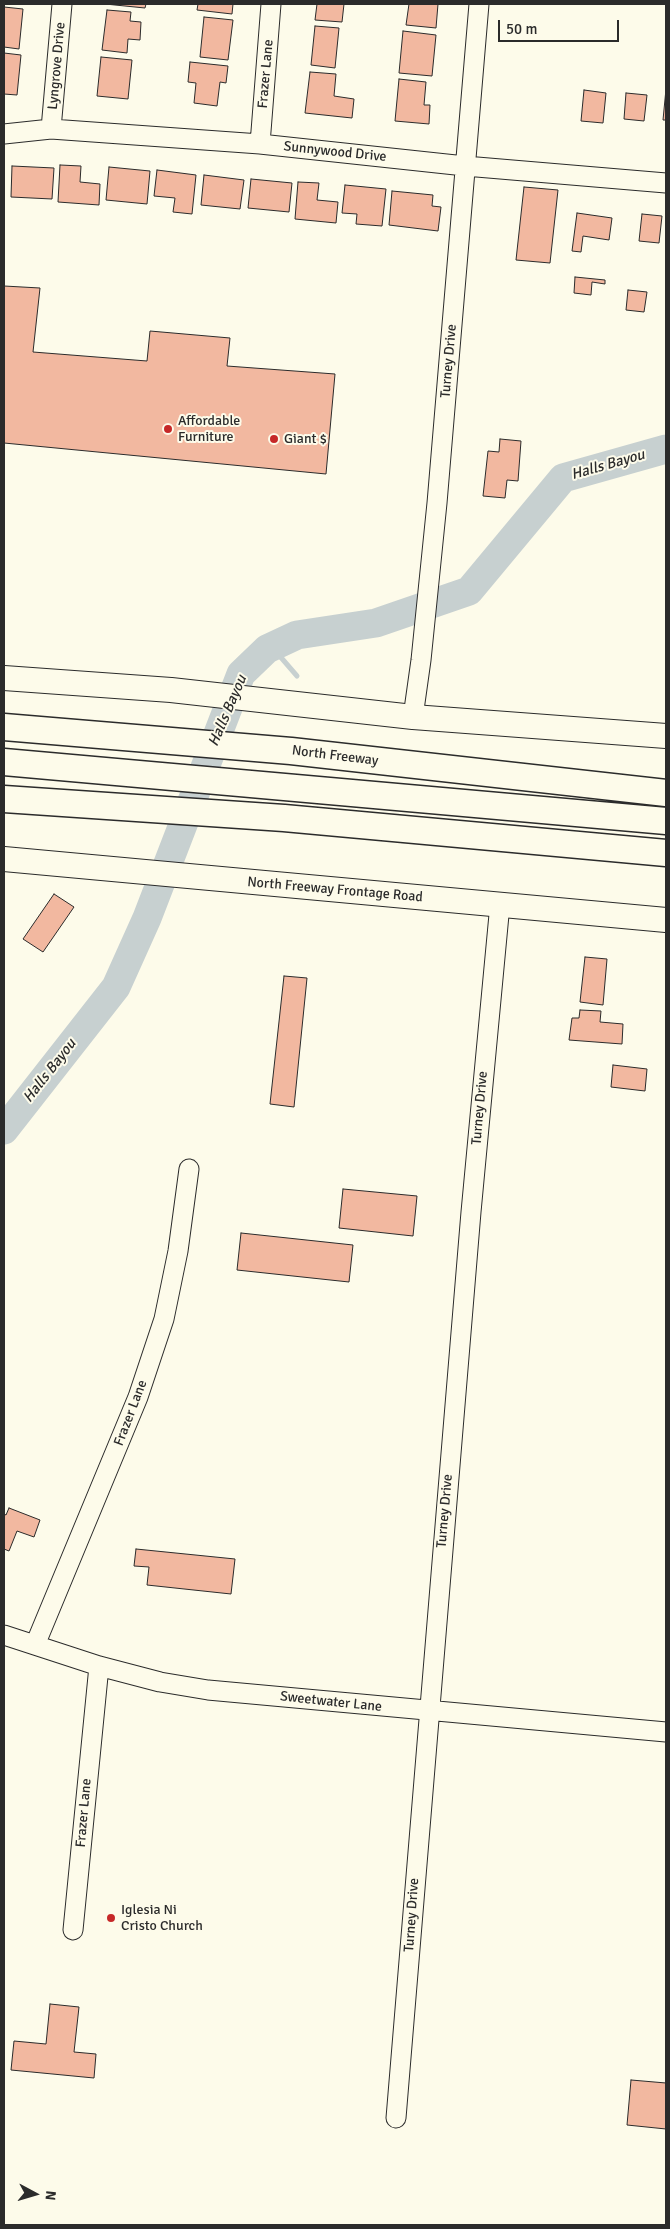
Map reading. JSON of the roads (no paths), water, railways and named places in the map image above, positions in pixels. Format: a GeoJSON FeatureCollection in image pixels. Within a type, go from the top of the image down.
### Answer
{"type":"FeatureCollection","features":[{"type":"Feature","properties":{"kind":"highway","name":"North Freeway"},"geometry":{"type":"LineString","coordinates":[[4,727],[291,751],[666,793]]}},
{"type":"Feature","properties":{"kind":"highway"},"geometry":{"type":"LineString","coordinates":[[4,762],[666,821]]}},
{"type":"Feature","properties":{"kind":"highway"},"geometry":{"type":"LineString","coordinates":[[4,799],[284,818],[666,853]]}},
{"type":"Feature","properties":{"kind":"main road"},"geometry":{"type":"LineString","coordinates":[[4,678],[171,690],[413,717],[666,736]]}},
{"type":"Feature","properties":{"kind":"main road"},"geometry":{"type":"LineString","coordinates":[[4,693],[71,699],[171,690]]}},
{"type":"Feature","properties":{"kind":"main road","name":"North Freeway Frontage Road"},"geometry":{"type":"LineString","coordinates":[[4,859],[666,920]]}},
{"type":"Feature","properties":{"kind":"street","name":"Lyngrove Drive"},"geometry":{"type":"LineString","coordinates":[[52,129],[62,4]]}},
{"type":"Feature","properties":{"kind":"street","name":"Frazer Lane"},"geometry":{"type":"LineString","coordinates":[[260,144],[271,4]]}},
{"type":"Feature","properties":{"kind":"street","name":"Turney Drive"},"geometry":{"type":"LineString","coordinates":[[413,717],[421,660],[431,554],[478,4]]}},
{"type":"Feature","properties":{"kind":"street","name":"Sunnywood Drive"},"geometry":{"type":"LineString","coordinates":[[4,134],[52,129],[260,144],[465,166],[666,183]]}},
{"type":"Feature","properties":{"kind":"street","name":"Turney Drive"},"geometry":{"type":"LineString","coordinates":[[396,2118],[470,1212],[500,904]]}},
{"type":"Feature","properties":{"kind":"street","name":"Frazer Lane"},"geometry":{"type":"LineString","coordinates":[[35,1645],[138,1397],[164,1319],[178,1251],[190,1169]]}},
{"type":"Feature","properties":{"kind":"street","name":"Sweetwater Lane"},"geometry":{"type":"LineString","coordinates":[[4,1634],[99,1666],[160,1682],[208,1690],[666,1732]]}},
{"type":"Feature","properties":{"kind":"street","name":"Frazer Lane"},"geometry":{"type":"LineString","coordinates":[[73,1930],[99,1666]]}},
{"type":"Feature","properties":{"kind":"waterway","name":"Halls Bayou"},"geometry":{"type":"LineString","coordinates":[[4,1130],[116,987],[147,918],[241,674],[267,649],[297,635],[376,623],[469,591],[563,478],[666,449]]}},
{"type":"Feature","properties":{"kind":"waterway"},"geometry":{"type":"LineString","coordinates":[[272,647],[297,676]]}},
{"type":"Feature","properties":{"kind":"place","name":"Affordable Furniture"},"geometry":{"type":"Point","coordinates":[168,429]}},
{"type":"Feature","properties":{"kind":"place","name":"Giant $"},"geometry":{"type":"Point","coordinates":[274,439]}},
{"type":"Feature","properties":{"kind":"place","name":"Iglesia Ni Cristo Church"},"geometry":{"type":"Point","coordinates":[111,1918]}}]}
